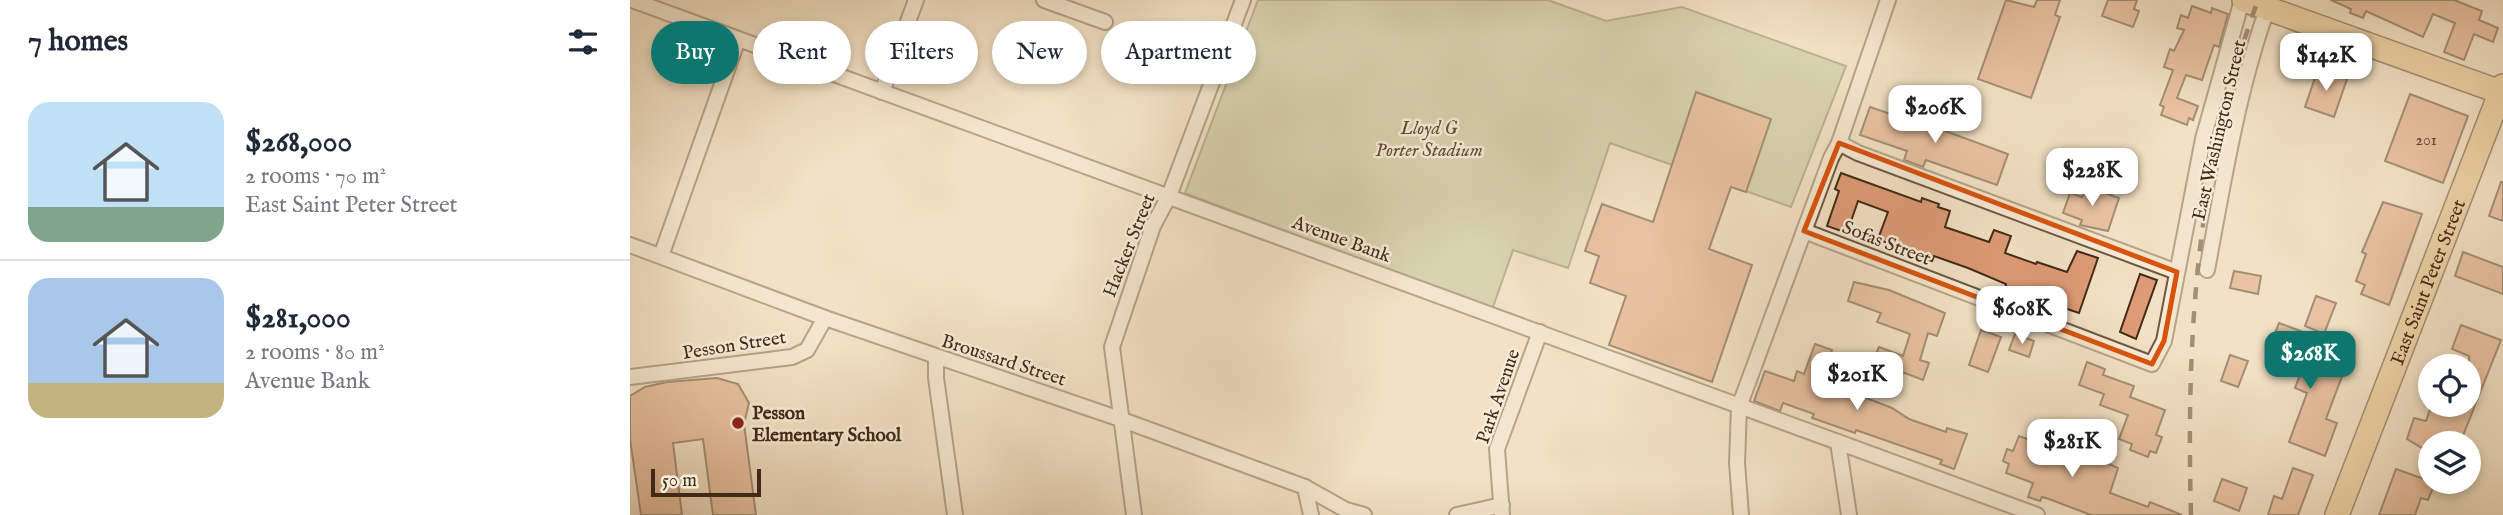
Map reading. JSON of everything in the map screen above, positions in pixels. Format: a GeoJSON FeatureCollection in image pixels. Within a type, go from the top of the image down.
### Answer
{"type":"FeatureCollection","features":[{"type":"Feature","properties":{"kind":"main road"},"geometry":{"type":"LineString","coordinates":[[2243,0],[2269,4],[2502,91]]}},
{"type":"Feature","properties":{"kind":"main road","name":"East Saint Peter Street"},"geometry":{"type":"LineString","coordinates":[[2337,515],[2502,91]]}},
{"type":"Feature","properties":{"kind":"street","name":"Avenue Bank"},"geometry":{"type":"LineString","coordinates":[[632,0],[689,21]]}},
{"type":"Feature","properties":{"kind":"street"},"geometry":{"type":"LineString","coordinates":[[882,92],[916,0]]}},
{"type":"Feature","properties":{"kind":"street"},"geometry":{"type":"LineString","coordinates":[[1044,0],[1102,21]]}},
{"type":"Feature","properties":{"kind":"street","name":"Hacker Street"},"geometry":{"type":"LineString","coordinates":[[1133,515],[1112,347],[1153,226],[1169,196],[1243,0]]}},
{"type":"Feature","properties":{"kind":"street"},"geometry":{"type":"LineString","coordinates":[[1741,515],[1737,463],[1739,407],[1839,143],[1888,0]]}},
{"type":"Feature","properties":{"kind":"street","name":"East Washington Street"},"geometry":{"type":"LineString","coordinates":[[2152,364],[2164,341],[2203,139],[2243,0]]}},
{"type":"Feature","properties":{"kind":"street","name":"East Washington Street"},"geometry":{"type":"LineString","coordinates":[[2207,270],[2229,153],[2251,60],[2269,4]]}},
{"type":"Feature","properties":{"kind":"street","name":"Avenue Bank"},"geometry":{"type":"LineString","coordinates":[[739,39],[1673,379],[1739,407],[2037,515]]}},
{"type":"Feature","properties":{"kind":"street"},"geometry":{"type":"LineString","coordinates":[[661,256],[722,84]]}},
{"type":"Feature","properties":{"kind":"street"},"geometry":{"type":"LineString","coordinates":[[1839,143],[1858,153],[2177,272]]}},
{"type":"Feature","properties":{"kind":"street","name":"Sofas Street"},"geometry":{"type":"LineString","coordinates":[[1804,231],[2152,364]]}},
{"type":"Feature","properties":{"kind":"street","name":"Broussard Street"},"geometry":{"type":"LineString","coordinates":[[630,245],[936,358],[1121,419],[1305,487],[1346,510],[1364,515]]}},
{"type":"Feature","properties":{"kind":"street","name":"Pesson Street"},"geometry":{"type":"LineString","coordinates":[[630,377],[792,357],[807,350],[825,318]]}},
{"type":"Feature","properties":{"kind":"street","name":"Park Avenue"},"geometry":{"type":"LineString","coordinates":[[1502,510],[1497,471],[1500,436],[1540,332]]}},
{"type":"Feature","properties":{"kind":"street"},"geometry":{"type":"LineString","coordinates":[[936,358],[936,378],[955,515]]}},
{"type":"Feature","properties":{"kind":"street"},"geometry":{"type":"LineString","coordinates":[[1838,442],[1849,515]]}},
{"type":"Feature","properties":{"kind":"street"},"geometry":{"type":"LineString","coordinates":[[1305,487],[1311,515]]}},
{"type":"Feature","properties":{"kind":"street"},"geometry":{"type":"LineString","coordinates":[[1457,515],[1502,510]]}},
{"type":"Feature","properties":{"kind":"highlighted area"},"geometry":{"type":"Polygon","coordinates":[[[1839,143],[2177,272],[2164,341],[2152,364],[1804,231],[1839,143]]]}},
{"type":"Feature","properties":{"kind":"green space","name":"Lloyd G Porter Stadium"},"geometry":{"type":"Polygon","coordinates":[[[1258,0],[1548,0],[1606,21],[1682,7],[1846,66],[1791,207],[1610,143],[1568,268],[1513,250],[1492,310],[1185,193],[1226,84],[1256,84],[1256,21],[1250,21],[1258,0]]]}},
{"type":"Feature","properties":{"kind":"building"},"geometry":{"type":"Polygon","coordinates":[[[2006,0],[2034,7],[2037,0],[2060,0],[2055,15],[2060,17],[2031,98],[1978,79],[2006,0]]]}},
{"type":"Feature","properties":{"kind":"building"},"geometry":{"type":"Polygon","coordinates":[[[2108,0],[2137,0],[2134,9],[2139,11],[2133,27],[2102,16],[2108,0]]]}},
{"type":"Feature","properties":{"kind":"building"},"geometry":{"type":"Polygon","coordinates":[[[2331,0],[2454,0],[2482,11],[2479,20],[2498,28],[2493,42],[2474,34],[2464,60],[2444,52],[2455,23],[2433,14],[2423,37],[2366,11],[2363,18],[2350,13],[2351,9],[2331,0]]]}},
{"type":"Feature","properties":{"kind":"building"},"geometry":{"type":"Polygon","coordinates":[[[2192,6],[2211,13],[2212,8],[2228,14],[2219,47],[2214,45],[2202,80],[2186,75],[2177,98],[2198,106],[2193,120],[2189,118],[2187,125],[2161,115],[2164,107],[2160,105],[2173,70],[2164,67],[2170,49],[2174,51],[2184,30],[2177,28],[2181,15],[2188,18],[2192,6]]]}},
{"type":"Feature","properties":{"kind":"building"},"geometry":{"type":"Polygon","coordinates":[[[2318,69],[2347,79],[2334,117],[2305,107],[2318,69]]]}},
{"type":"Feature","properties":{"kind":"building"},"geometry":{"type":"Polygon","coordinates":[[[1696,92],[1771,119],[1746,192],[1731,187],[1709,249],[1752,265],[1712,382],[1609,345],[1626,296],[1590,283],[1599,256],[1585,251],[1602,204],[1653,222],[1696,92]]]}},
{"type":"Feature","properties":{"kind":"building"},"geometry":{"type":"Polygon","coordinates":[[[2410,94],[2468,116],[2443,183],[2385,161],[2410,94]]]}},
{"type":"Feature","properties":{"kind":"building"},"geometry":{"type":"Polygon","coordinates":[[[1870,107],[1917,123],[1920,115],[1939,122],[1937,128],[2008,154],[1997,185],[1926,160],[1923,167],[1904,160],[1907,151],[1860,135],[1870,107]]]}},
{"type":"Feature","properties":{"kind":"building"},"geometry":{"type":"Polygon","coordinates":[[[1841,173],[1921,202],[1922,198],[1939,204],[1938,207],[1950,211],[1945,227],[1989,242],[1994,230],[2011,236],[2005,253],[2036,264],[2037,262],[2067,272],[2077,251],[2098,258],[2079,313],[2005,288],[2006,284],[1968,268],[1934,256],[1932,261],[1921,258],[1878,239],[1888,212],[1858,201],[1847,233],[1827,226],[1839,191],[1835,189],[1841,173]]]}},
{"type":"Feature","properties":{"kind":"building"},"geometry":{"type":"Polygon","coordinates":[[[2503,182],[2503,221],[2489,216],[2503,182]]]}},
{"type":"Feature","properties":{"kind":"building"},"geometry":{"type":"Polygon","coordinates":[[[2086,186],[2119,198],[2108,231],[2080,225],[2082,220],[2063,213],[2070,193],[2082,197],[2086,186]]]}},
{"type":"Feature","properties":{"kind":"building"},"geometry":{"type":"Polygon","coordinates":[[[2383,202],[2422,214],[2389,305],[2361,294],[2365,285],[2356,281],[2366,254],[2362,252],[2383,202]]]}},
{"type":"Feature","properties":{"kind":"building"},"geometry":{"type":"Polygon","coordinates":[[[2463,252],[2503,267],[2503,294],[2455,276],[2463,252]]]}},
{"type":"Feature","properties":{"kind":"building"},"geometry":{"type":"Polygon","coordinates":[[[2234,271],[2261,276],[2258,294],[2230,288],[2234,271]]]}},
{"type":"Feature","properties":{"kind":"building"},"geometry":{"type":"Polygon","coordinates":[[[2140,274],[2157,280],[2136,339],[2120,332],[2140,274]]]}},
{"type":"Feature","properties":{"kind":"building"},"geometry":{"type":"Polygon","coordinates":[[[1854,282],[1889,290],[1945,313],[1937,336],[1928,333],[1920,360],[1929,363],[1923,380],[1873,361],[1879,347],[1903,356],[1910,334],[1877,322],[1881,313],[1848,301],[1854,282]]]}},
{"type":"Feature","properties":{"kind":"building"},"geometry":{"type":"Polygon","coordinates":[[[2316,296],[2336,303],[2324,334],[2305,326],[2316,296]]]}},
{"type":"Feature","properties":{"kind":"building"},"geometry":{"type":"Polygon","coordinates":[[[2279,323],[2309,334],[2301,355],[2344,371],[2326,419],[2337,423],[2325,456],[2289,442],[2307,393],[2295,388],[2300,375],[2289,371],[2295,356],[2270,346],[2279,323]]]}},
{"type":"Feature","properties":{"kind":"building"},"geometry":{"type":"Polygon","coordinates":[[[2461,325],[2501,340],[2481,390],[2481,354],[2464,354],[2452,349],[2461,325]]]}},
{"type":"Feature","properties":{"kind":"building"},"geometry":{"type":"Polygon","coordinates":[[[1981,330],[2001,337],[1988,372],[1969,365],[1981,330]]]}},
{"type":"Feature","properties":{"kind":"building"},"geometry":{"type":"Polygon","coordinates":[[[2015,334],[2034,341],[2029,357],[2009,350],[2015,334]]]}},
{"type":"Feature","properties":{"kind":"building"},"geometry":{"type":"Polygon","coordinates":[[[1815,344],[1832,350],[1818,388],[1843,397],[1846,390],[1892,408],[1909,419],[1946,432],[1947,428],[1967,434],[1954,469],[1940,464],[1942,460],[1856,430],[1855,433],[1812,418],[1814,414],[1783,403],[1780,411],[1754,401],[1765,371],[1794,381],[1797,371],[1804,374],[1815,344]]]}},
{"type":"Feature","properties":{"kind":"building"},"geometry":{"type":"Polygon","coordinates":[[[2230,355],[2248,361],[2238,387],[2221,381],[2230,355]]]}},
{"type":"Feature","properties":{"kind":"building"},"geometry":{"type":"Polygon","coordinates":[[[2087,362],[2105,369],[2103,375],[2134,386],[2130,397],[2165,410],[2156,435],[2162,437],[2156,453],[2150,451],[2148,457],[2130,450],[2132,444],[2119,439],[2128,415],[2100,405],[2104,394],[2079,385],[2087,362]]]}},
{"type":"Feature","properties":{"kind":"building"},"geometry":{"type":"Polygon","coordinates":[[[717,378],[738,384],[749,403],[744,424],[756,515],[713,515],[703,439],[673,443],[682,515],[641,515],[630,439],[630,396],[645,387],[667,382],[717,378]]]}},
{"type":"Feature","properties":{"kind":"building"},"geometry":{"type":"Polygon","coordinates":[[[2427,417],[2470,417],[2465,431],[2418,431],[2418,446],[2407,439],[2414,418],[2426,421],[2427,417]]]}},
{"type":"Feature","properties":{"kind":"building"},"geometry":{"type":"Polygon","coordinates":[[[2063,431],[2076,436],[2072,447],[2118,468],[2110,493],[2148,507],[2150,502],[2182,515],[2091,515],[2042,497],[2040,501],[2028,497],[2033,483],[2006,473],[2009,464],[2003,461],[2007,449],[2013,451],[2019,436],[2056,450],[2063,431]]]}},
{"type":"Feature","properties":{"kind":"building"},"geometry":{"type":"Polygon","coordinates":[[[2293,468],[2313,475],[2298,515],[2268,515],[2274,496],[2282,499],[2293,468]]]}},
{"type":"Feature","properties":{"kind":"building"},"geometry":{"type":"Polygon","coordinates":[[[2396,469],[2418,477],[2418,494],[2430,494],[2428,500],[2421,498],[2415,515],[2379,515],[2396,469]]]}},
{"type":"Feature","properties":{"kind":"building"},"geometry":{"type":"Polygon","coordinates":[[[2222,479],[2247,488],[2239,511],[2214,501],[2222,479]]]}},
{"type":"Feature","properties":{"kind":"railway"},"geometry":{"type":"LineString","coordinates":[[2191,515],[2191,383],[2199,254],[2221,127],[2237,63],[2258,0]]}},
{"type":"Feature","properties":{"kind":"place","name":"Pesson Elementary School"},"geometry":{"type":"Point","coordinates":[738,423]}}]}
